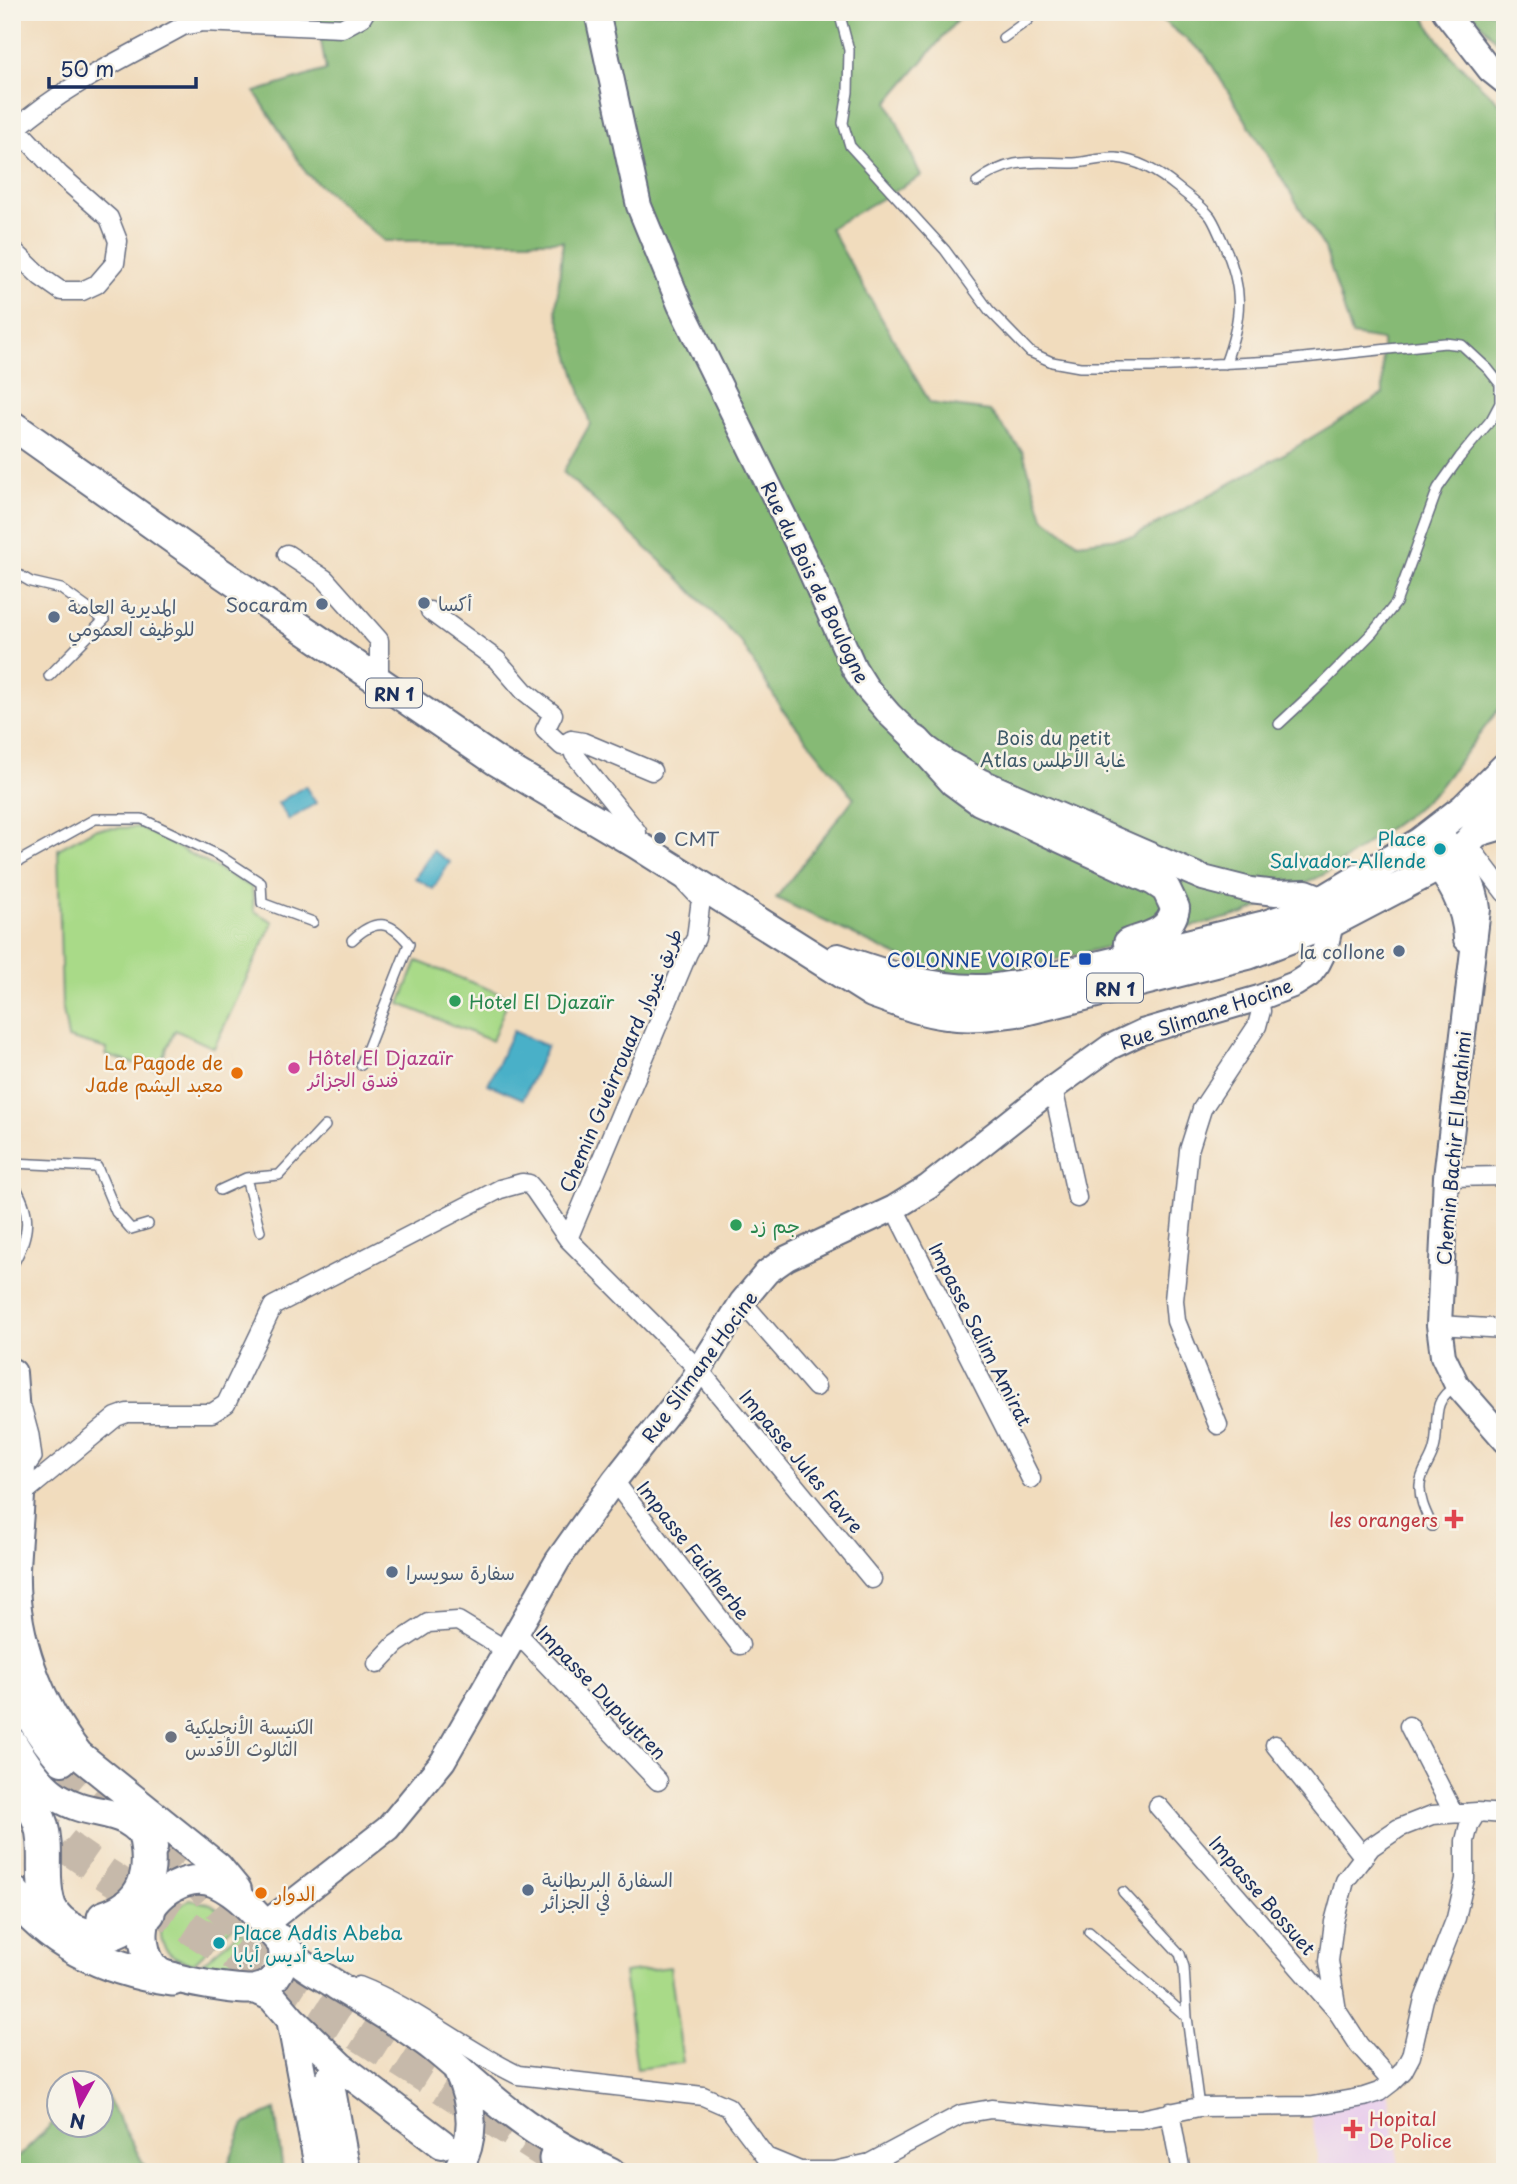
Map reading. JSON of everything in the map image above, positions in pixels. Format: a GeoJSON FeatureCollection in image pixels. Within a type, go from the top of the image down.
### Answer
{"type":"FeatureCollection","features":[{"type":"Feature","properties":{"kind":"highway"},"geometry":{"type":"LineString","coordinates":[[12,1780],[26,1796],[41,1824],[46,1899],[51,1912],[69,1929],[99,1936],[124,1928],[148,1913]]}},
{"type":"Feature","properties":{"kind":"highway"},"geometry":{"type":"LineString","coordinates":[[45,1879],[57,1905],[65,1912],[87,1920],[118,1912],[135,1897],[148,1877],[150,1857],[145,1834]]}},
{"type":"Feature","properties":{"kind":"highway"},"geometry":{"type":"LineString","coordinates":[[12,1892],[41,1924],[75,1949],[118,1967],[172,1979]]}},
{"type":"Feature","properties":{"kind":"main road","name":"RN 1"},"geometry":{"type":"LineString","coordinates":[[12,425],[202,561],[496,761],[636,844],[872,993],[907,1006],[948,1015],[986,1016],[1025,1011],[1248,955],[1327,911],[1459,849],[1505,800]]}},
{"type":"Feature","properties":{"kind":"main road"},"geometry":{"type":"LineString","coordinates":[[917,741],[954,782],[980,801],[1161,884],[1174,901],[1174,916],[1164,929],[1153,935],[1058,965],[1029,983]]}},
{"type":"Feature","properties":{"kind":"main road","name":"RN 1"},"geometry":{"type":"LineString","coordinates":[[789,940],[884,974],[944,986],[981,989],[1029,983],[1327,911],[1429,836],[1488,785],[1505,766]]}},
{"type":"Feature","properties":{"kind":"main road"},"geometry":{"type":"LineString","coordinates":[[12,1373],[13,1423],[22,1456],[15,1572],[16,1600],[21,1631],[36,1677],[56,1723],[79,1755],[218,1867],[284,1949],[282,1967],[273,1979],[256,1989]]}},
{"type":"Feature","properties":{"kind":"main road"},"geometry":{"type":"LineString","coordinates":[[12,1676],[28,1714],[48,1745],[64,1763]]}},
{"type":"Feature","properties":{"kind":"main road"},"geometry":{"type":"LineString","coordinates":[[12,1742],[36,1776],[58,1797],[87,1809],[124,1817],[145,1834],[156,1851],[157,1878],[143,1929],[146,1952],[159,1972],[172,1979],[256,1989],[272,1997],[341,2067],[442,2144]]}},
{"type":"Feature","properties":{"kind":"main road"},"geometry":{"type":"LineString","coordinates":[[148,1913],[155,1902],[180,1885],[203,1881],[214,1883],[264,1923],[303,1964],[429,2045],[537,2132],[611,2172]]}},
{"type":"Feature","properties":{"kind":"main road"},"geometry":{"type":"LineString","coordinates":[[291,2019],[320,2172]]}},
{"type":"Feature","properties":{"kind":"main road"},"geometry":{"type":"LineString","coordinates":[[457,2069],[470,2099],[471,2122],[466,2150],[472,2171]]}},
{"type":"Feature","properties":{"kind":"main road"},"geometry":{"type":"LineString","coordinates":[[329,2078],[346,2172]]}},
{"type":"Feature","properties":{"kind":"street"},"geometry":{"type":"LineString","coordinates":[[12,249],[41,277],[61,290],[82,291],[97,284],[115,263],[118,241],[108,218],[60,174],[14,125],[60,94],[183,26],[203,22],[342,29],[362,18],[365,12]]}},
{"type":"Feature","properties":{"kind":"street","name":"Rue du Bois de Boulogne"},"geometry":{"type":"LineString","coordinates":[[597,12],[639,206],[680,305],[807,563],[854,668],[866,687],[917,741],[946,762],[1010,796],[1178,868],[1228,885],[1276,893],[1306,892],[1327,911]]}},
{"type":"Feature","properties":{"kind":"street"},"geometry":{"type":"LineString","coordinates":[[1445,12],[1490,70],[1505,82]]}},
{"type":"Feature","properties":{"kind":"street"},"geometry":{"type":"LineString","coordinates":[[287,554],[325,579],[379,640],[379,683]]}},
{"type":"Feature","properties":{"kind":"street"},"geometry":{"type":"LineString","coordinates":[[430,611],[497,660],[524,691],[553,714],[545,730],[562,746],[571,740],[583,743],[652,771]]}},
{"type":"Feature","properties":{"kind":"street"},"geometry":{"type":"LineString","coordinates":[[571,740],[574,754],[637,832],[636,844]]}},
{"type":"Feature","properties":{"kind":"street"},"geometry":{"type":"LineString","coordinates":[[1505,826],[1459,849],[1505,892]]}},
{"type":"Feature","properties":{"kind":"street","name":"Chemin Bachir El Ibrahimi"},"geometry":{"type":"LineString","coordinates":[[1429,836],[1459,849],[1455,893],[1465,923],[1467,1003],[1446,1177],[1439,1325],[1443,1356],[1457,1385],[1505,1440]]}},
{"type":"Feature","properties":{"kind":"street","name":"Chemin Gueirrouard طريق غيروار"},"geometry":{"type":"LineString","coordinates":[[568,1239],[696,938],[701,899],[669,866]]}},
{"type":"Feature","properties":{"kind":"street","name":"Rue Slimane Hocine"},"geometry":{"type":"LineString","coordinates":[[264,1923],[388,1828],[443,1761],[558,1560],[614,1481],[699,1370],[742,1302],[767,1272],[787,1258],[894,1208],[928,1187],[1053,1088],[1110,1047],[1142,1032],[1259,998],[1295,984],[1309,975],[1325,949],[1327,911]]}},
{"type":"Feature","properties":{"kind":"street"},"geometry":{"type":"LineString","coordinates":[[1218,1425],[1176,1321],[1174,1300],[1189,1150],[1202,1109],[1257,1026],[1261,1011],[1259,998]]}},
{"type":"Feature","properties":{"kind":"street"},"geometry":{"type":"LineString","coordinates":[[1053,1088],[1077,1198]]}},
{"type":"Feature","properties":{"kind":"street"},"geometry":{"type":"LineString","coordinates":[[1446,1177],[1505,1176]]}},
{"type":"Feature","properties":{"kind":"street","name":"Impasse Jules Favre"},"geometry":{"type":"LineString","coordinates":[[20,1489],[116,1416],[127,1413],[218,1411],[226,1404],[273,1306],[500,1189],[522,1183],[528,1184],[568,1239],[699,1370],[872,1579]]}},
{"type":"Feature","properties":{"kind":"street","name":"Impasse Salim Amirat"},"geometry":{"type":"LineString","coordinates":[[894,1208],[1031,1479]]}},
{"type":"Feature","properties":{"kind":"street"},"geometry":{"type":"LineString","coordinates":[[742,1302],[816,1387]]}},
{"type":"Feature","properties":{"kind":"street"},"geometry":{"type":"LineString","coordinates":[[1439,1325],[1505,1329]]}},
{"type":"Feature","properties":{"kind":"street","name":"Impasse Faidherbe"},"geometry":{"type":"LineString","coordinates":[[614,1481],[740,1644]]}},
{"type":"Feature","properties":{"kind":"street","name":"Impasse Dupuytren"},"geometry":{"type":"LineString","coordinates":[[377,1664],[396,1644],[428,1623],[458,1621],[511,1641],[658,1781]]}},
{"type":"Feature","properties":{"kind":"street"},"geometry":{"type":"LineString","coordinates":[[1409,1726],[1453,1812]]}},
{"type":"Feature","properties":{"kind":"street"},"geometry":{"type":"LineString","coordinates":[[1275,1745],[1363,1856]]}},
{"type":"Feature","properties":{"kind":"street","name":"Impasse Bossuet"},"geometry":{"type":"LineString","coordinates":[[1158,1806],[1337,2011],[1359,2045],[1392,2082]]}},
{"type":"Feature","properties":{"kind":"street"},"geometry":{"type":"LineString","coordinates":[[1337,2011],[1329,1961],[1334,1922],[1345,1881],[1363,1856],[1381,1838],[1432,1815],[1453,1812],[1505,1814]]}},
{"type":"Feature","properties":{"kind":"street"},"geometry":{"type":"LineString","coordinates":[[326,1978],[362,1987],[389,2000],[498,2066],[518,2075],[703,2096],[728,2107],[766,2157],[800,2171],[835,2171],[870,2163],[962,2114],[991,2109],[1100,2119],[1141,2119],[1199,2107],[1313,2106],[1364,2097],[1379,2091],[1403,2071],[1411,2056],[1424,1999],[1456,1918],[1465,1879],[1465,1841],[1469,1825],[1477,1812]]}},
{"type":"Feature","properties":{"kind":"street"},"geometry":{"type":"LineString","coordinates":[[1170,2112],[1181,2172]]}},
{"type":"Feature","properties":{"kind":"lane"},"geometry":{"type":"LineString","coordinates":[[839,12],[849,50],[848,92],[843,123],[849,146],[945,250],[989,310],[1030,352],[1052,362],[1080,367],[1225,364],[1445,343],[1462,345],[1500,384],[1500,403],[1491,420],[1438,488],[1396,603],[1373,632],[1324,683],[1279,724]]}},
{"type":"Feature","properties":{"kind":"lane"},"geometry":{"type":"LineString","coordinates":[[1003,38],[1028,20],[1033,12]]}},
{"type":"Feature","properties":{"kind":"lane"},"geometry":{"type":"LineString","coordinates":[[977,182],[991,172],[1015,163],[1073,163],[1115,158],[1145,165],[1165,177],[1212,219],[1228,254],[1239,289],[1239,311],[1234,340],[1225,364]]}},
{"type":"Feature","properties":{"kind":"lane"},"geometry":{"type":"LineString","coordinates":[[12,570],[31,582],[61,589],[104,620],[49,676]]}},
{"type":"Feature","properties":{"kind":"lane"},"geometry":{"type":"LineString","coordinates":[[12,865],[95,819],[142,819],[220,856],[261,883],[262,903],[313,922]]}},
{"type":"Feature","properties":{"kind":"lane"},"geometry":{"type":"LineString","coordinates":[[352,940],[365,928],[384,924],[399,931],[409,944],[361,1065]]}},
{"type":"Feature","properties":{"kind":"lane"},"geometry":{"type":"LineString","coordinates":[[220,1190],[246,1178],[279,1175],[325,1126]]}},
{"type":"Feature","properties":{"kind":"lane"},"geometry":{"type":"LineString","coordinates":[[12,1163],[97,1167],[116,1212],[131,1229],[148,1224]]}},
{"type":"Feature","properties":{"kind":"lane"},"geometry":{"type":"LineString","coordinates":[[246,1178],[260,1231]]}},
{"type":"Feature","properties":{"kind":"lane"},"geometry":{"type":"LineString","coordinates":[[12,1182],[28,1214],[24,1245],[12,1266]]}},
{"type":"Feature","properties":{"kind":"lane"},"geometry":{"type":"LineString","coordinates":[[12,1364],[34,1435],[37,1458],[20,1489]]}},
{"type":"Feature","properties":{"kind":"lane"},"geometry":{"type":"LineString","coordinates":[[1432,1527],[1421,1502],[1420,1485],[1423,1471],[1434,1450],[1438,1405],[1446,1392],[1457,1385]]}},
{"type":"Feature","properties":{"kind":"lane"},"geometry":{"type":"LineString","coordinates":[[1123,1892],[1180,1954],[1184,1967],[1187,2017],[1199,2107]]}},
{"type":"Feature","properties":{"kind":"lane"},"geometry":{"type":"LineString","coordinates":[[1089,1931],[1187,2017]]}},
{"type":"Feature","properties":{"kind":"shaded area","name":"Hopital De Police"},"geometry":{"type":"Polygon","coordinates":[[[1386,2082],[1400,2172],[1319,2172],[1309,2095],[1386,2082]]]}},
{"type":"Feature","properties":{"kind":"green space","name":"Bois du petit Atlas غابة الأطلس"},"geometry":{"type":"Polygon","coordinates":[[[316,12],[964,12],[888,102],[921,176],[830,228],[930,403],[990,411],[1023,452],[1043,517],[1078,543],[1135,536],[1291,450],[1383,394],[1382,340],[1352,335],[1325,249],[1205,54],[1152,12],[1422,12],[1448,51],[1470,76],[1505,108],[1505,701],[1437,790],[1413,811],[1325,874],[1244,914],[971,980],[906,960],[776,898],[854,798],[782,709],[741,642],[678,577],[563,472],[590,424],[556,310],[563,241],[384,241],[307,174],[255,92],[326,70],[316,12]]]}},
{"type":"Feature","properties":{"kind":"green space"},"geometry":{"type":"Polygon","coordinates":[[[1470,12],[1505,12],[1505,50],[1470,12]]]}},
{"type":"Feature","properties":{"kind":"green space"},"geometry":{"type":"Polygon","coordinates":[[[140,827],[252,887],[254,911],[273,922],[214,1048],[175,1030],[157,1070],[105,1055],[107,1049],[68,1038],[62,1004],[58,849],[95,829],[140,827]]]}},
{"type":"Feature","properties":{"kind":"green space","name":"Hotel El Djazaïr"},"geometry":{"type":"Polygon","coordinates":[[[417,961],[509,997],[492,1041],[400,1004],[417,961]]]}},
{"type":"Feature","properties":{"kind":"green space"},"geometry":{"type":"Polygon","coordinates":[[[190,1900],[211,1904],[235,1924],[194,1963],[179,1959],[169,1952],[163,1944],[161,1934],[168,1914],[190,1900]]]}},
{"type":"Feature","properties":{"kind":"green space"},"geometry":{"type":"Polygon","coordinates":[[[241,1931],[260,1949],[261,1957],[256,1967],[247,1971],[201,1964],[241,1931]]]}},
{"type":"Feature","properties":{"kind":"green space"},"geometry":{"type":"Polygon","coordinates":[[[670,1967],[683,2063],[637,2069],[624,1973],[670,1967]]]}},
{"type":"Feature","properties":{"kind":"green space"},"geometry":{"type":"Polygon","coordinates":[[[275,2110],[283,2172],[225,2172],[244,2124],[275,2110]]]}},
{"type":"Feature","properties":{"kind":"green space"},"geometry":{"type":"Polygon","coordinates":[[[116,2114],[148,2172],[12,2172],[12,2163],[46,2130],[46,2138],[116,2138],[116,2114]]]}},
{"type":"Feature","properties":{"kind":"water"},"geometry":{"type":"Polygon","coordinates":[[[305,786],[316,803],[289,820],[278,803],[305,786]]]}},
{"type":"Feature","properties":{"kind":"water"},"geometry":{"type":"Polygon","coordinates":[[[433,851],[450,862],[433,889],[415,878],[433,851]]]}},
{"type":"Feature","properties":{"kind":"water"},"geometry":{"type":"Polygon","coordinates":[[[513,1031],[547,1046],[523,1099],[488,1084],[513,1031]]]}},
{"type":"Feature","properties":{"kind":"tunnel"},"geometry":{"type":"LineString","coordinates":[[64,1763],[176,1861],[233,1924],[288,1995]]}},
{"type":"Feature","properties":{"kind":"tunnel"},"geometry":{"type":"LineString","coordinates":[[25,1812],[71,1850],[107,1875],[551,2156]]}},
{"type":"Feature","properties":{"kind":"place","name":"أكسا"},"geometry":{"type":"Point","coordinates":[424,603]}},
{"type":"Feature","properties":{"kind":"place","name":"Socaram"},"geometry":{"type":"Point","coordinates":[322,604]}},
{"type":"Feature","properties":{"kind":"place","name":"المديرية العامة للوظيف العمومي"},"geometry":{"type":"Point","coordinates":[54,617]}},
{"type":"Feature","properties":{"kind":"place","name":"CMT"},"geometry":{"type":"Point","coordinates":[660,838]}},
{"type":"Feature","properties":{"kind":"place","name":"Place Salvador-Allende"},"geometry":{"type":"Point","coordinates":[1440,849]}},
{"type":"Feature","properties":{"kind":"place","name":"la collone"},"geometry":{"type":"Point","coordinates":[1399,951]}},
{"type":"Feature","properties":{"kind":"place","name":"COLONNE VOIROLE"},"geometry":{"type":"Point","coordinates":[1085,959]}},
{"type":"Feature","properties":{"kind":"place","name":"Hotel El Djazaïr"},"geometry":{"type":"Point","coordinates":[455,1001]}},
{"type":"Feature","properties":{"kind":"place","name":"Hôtel El Djazaïr فندق الجزائر"},"geometry":{"type":"Point","coordinates":[294,1068]}},
{"type":"Feature","properties":{"kind":"place","name":"La Pagode de Jade معبد اليشم"},"geometry":{"type":"Point","coordinates":[237,1073]}},
{"type":"Feature","properties":{"kind":"place","name":"جم زد"},"geometry":{"type":"Point","coordinates":[736,1225]}},
{"type":"Feature","properties":{"kind":"place","name":"les orangers"},"geometry":{"type":"Point","coordinates":[1454,1519]}},
{"type":"Feature","properties":{"kind":"place","name":"سفارة سويسرا"},"geometry":{"type":"Point","coordinates":[392,1572]}},
{"type":"Feature","properties":{"kind":"place","name":"الكنيسة الأنجليكية الثالوث الأقدس"},"geometry":{"type":"Point","coordinates":[171,1737]}},
{"type":"Feature","properties":{"kind":"place","name":"السفارة البريطانية في الجزائر"},"geometry":{"type":"Point","coordinates":[528,1890]}},
{"type":"Feature","properties":{"kind":"place","name":"الدوار"},"geometry":{"type":"Point","coordinates":[261,1893]}},
{"type":"Feature","properties":{"kind":"place","name":"Place Addis Abeba ساحة أديس أبابا"},"geometry":{"type":"Point","coordinates":[219,1943]}},
{"type":"Feature","properties":{"kind":"place","name":"Hopital De Police"},"geometry":{"type":"Point","coordinates":[1353,2129]}}]}
